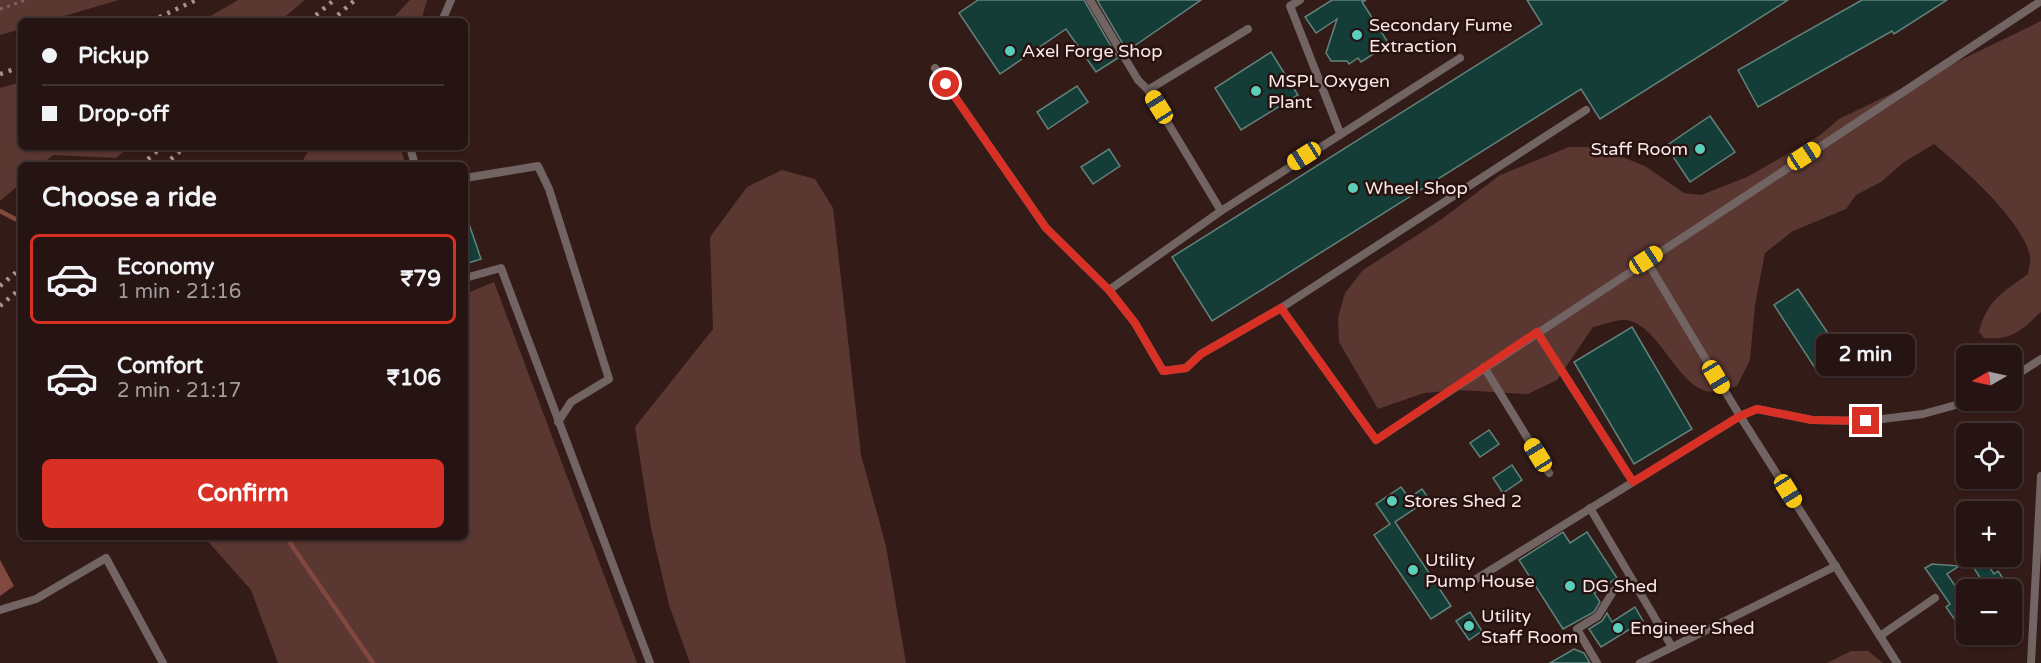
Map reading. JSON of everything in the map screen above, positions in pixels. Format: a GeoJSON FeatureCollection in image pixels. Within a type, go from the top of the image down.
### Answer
{"type":"FeatureCollection","features":[{"type":"Feature","properties":{"kind":"lane"},"geometry":{"type":"LineString","coordinates":[[443,18],[451,0]]}},
{"type":"Feature","properties":{"kind":"lane"},"geometry":{"type":"LineString","coordinates":[[1090,0],[1138,80],[1149,90],[1221,211]]}},
{"type":"Feature","properties":{"kind":"lane"},"geometry":{"type":"LineString","coordinates":[[1300,0],[1290,6],[1340,134]]}},
{"type":"Feature","properties":{"kind":"lane"},"geometry":{"type":"LineString","coordinates":[[1281,308],[1376,440],[2041,1]]}},
{"type":"Feature","properties":{"kind":"lane"},"geometry":{"type":"LineString","coordinates":[[1149,90],[1248,29]]}},
{"type":"Feature","properties":{"kind":"lane"},"geometry":{"type":"LineString","coordinates":[[1109,290],[1221,211],[1460,58]]}},
{"type":"Feature","properties":{"kind":"lane"},"geometry":{"type":"LineString","coordinates":[[934,68],[1005,166],[1046,228],[1109,290],[1135,323],[1163,371],[1169,372],[1186,368],[1201,354],[1281,308],[1586,110]]}},
{"type":"Feature","properties":{"kind":"lane"},"geometry":{"type":"LineString","coordinates":[[468,178],[538,166],[549,189],[609,379],[571,402],[558,422]]}},
{"type":"Feature","properties":{"kind":"lane"},"geometry":{"type":"LineString","coordinates":[[1646,260],[1740,416],[1898,663]]}},
{"type":"Feature","properties":{"kind":"lane"},"geometry":{"type":"LineString","coordinates":[[468,277],[501,268],[650,663]]}},
{"type":"Feature","properties":{"kind":"lane"},"geometry":{"type":"LineString","coordinates":[[1537,332],[1633,482]]}},
{"type":"Feature","properties":{"kind":"lane"},"geometry":{"type":"LineString","coordinates":[[2022,371],[2041,359]]}},
{"type":"Feature","properties":{"kind":"lane"},"geometry":{"type":"LineString","coordinates":[[1484,368],[1549,473]]}},
{"type":"Feature","properties":{"kind":"lane"},"geometry":{"type":"LineString","coordinates":[[1473,581],[1740,416],[1757,409],[1812,420],[1866,421],[1923,414],[1956,405]]}},
{"type":"Feature","properties":{"kind":"lane"},"geometry":{"type":"LineString","coordinates":[[2031,663],[2041,476]]}},
{"type":"Feature","properties":{"kind":"lane"},"geometry":{"type":"LineString","coordinates":[[1590,508],[1672,647]]}},
{"type":"Feature","properties":{"kind":"lane"},"geometry":{"type":"LineString","coordinates":[[0,610],[36,599],[106,558],[163,663]]}},
{"type":"Feature","properties":{"kind":"lane"},"geometry":{"type":"LineString","coordinates":[[1640,663],[1836,566]]}},
{"type":"Feature","properties":{"kind":"lane"},"geometry":{"type":"LineString","coordinates":[[1597,663],[1577,628],[1598,616],[1614,590],[1633,581]]}},
{"type":"Feature","properties":{"kind":"lane"},"geometry":{"type":"LineString","coordinates":[[1880,636],[1935,598]]}},
{"type":"Feature","properties":{"kind":"path"},"geometry":{"type":"LineString","coordinates":[[0,9],[26,0]]}},
{"type":"Feature","properties":{"kind":"shaded area"},"geometry":{"type":"Polygon","coordinates":[[[0,0],[119,0],[57,18],[18,18],[18,30],[0,35],[0,0]]]}},
{"type":"Feature","properties":{"kind":"shaded area"},"geometry":{"type":"Polygon","coordinates":[[[238,0],[305,0],[284,18],[207,18],[238,0]]]}},
{"type":"Feature","properties":{"kind":"shaded area"},"geometry":{"type":"Polygon","coordinates":[[[410,0],[427,0],[422,18],[393,18],[410,0]]]}},
{"type":"Feature","properties":{"kind":"shaded area"},"geometry":{"type":"Polygon","coordinates":[[[2041,21],[2041,312],[2016,333],[2009,336],[1984,338],[1979,332],[1991,305],[2003,292],[2028,274],[2030,255],[2025,241],[2016,226],[1990,195],[1934,144],[1904,162],[1881,182],[1856,195],[1846,209],[1793,231],[1765,253],[1755,305],[1750,360],[1737,386],[1726,390],[1714,392],[1702,390],[1680,371],[1649,333],[1638,324],[1622,320],[1593,327],[1557,380],[1528,394],[1458,390],[1424,393],[1378,409],[1339,342],[1338,317],[1345,293],[1363,270],[1442,219],[1500,175],[1569,147],[1597,147],[1645,166],[1684,193],[1701,195],[1747,177],[1819,136],[1839,119],[2041,21]]]}},
{"type":"Feature","properties":{"kind":"shaded area"},"geometry":{"type":"Polygon","coordinates":[[[18,83],[18,150],[125,150],[116,158],[53,155],[45,162],[18,162],[18,186],[0,201],[0,88],[18,83]]]}},
{"type":"Feature","properties":{"kind":"shaded area"},"geometry":{"type":"Polygon","coordinates":[[[309,150],[401,150],[405,162],[302,162],[309,150]]]}},
{"type":"Feature","properties":{"kind":"shaded area"},"geometry":{"type":"Polygon","coordinates":[[[782,170],[815,179],[833,208],[861,455],[886,546],[906,663],[690,663],[669,605],[651,528],[635,427],[713,329],[710,237],[747,187],[782,170]]]}},
{"type":"Feature","properties":{"kind":"shaded area"},"geometry":{"type":"Polygon","coordinates":[[[494,282],[637,663],[278,663],[251,590],[207,540],[468,540],[468,293],[494,282]]]}},
{"type":"Feature","properties":{"kind":"shaded area"},"geometry":{"type":"Polygon","coordinates":[[[0,560],[14,586],[0,596],[0,560]]]}},
{"type":"Feature","properties":{"kind":"shaded area"},"geometry":{"type":"Polygon","coordinates":[[[1851,651],[1868,651],[1883,663],[1827,663],[1851,651]]]}},
{"type":"Feature","properties":{"kind":"building","name":"Axel Forge Shop"},"geometry":{"type":"Polygon","coordinates":[[[978,0],[1084,0],[1118,58],[1096,72],[1066,29],[1000,74],[959,13],[978,0]]]}},
{"type":"Feature","properties":{"kind":"building"},"geometry":{"type":"Polygon","coordinates":[[[1097,0],[1201,0],[1127,51],[1097,0]]]}},
{"type":"Feature","properties":{"kind":"building","name":"Secondary Fume Extraction"},"geometry":{"type":"Polygon","coordinates":[[[1332,0],[1366,0],[1362,2],[1389,44],[1361,62],[1358,58],[1349,64],[1347,61],[1331,61],[1326,53],[1337,19],[1316,33],[1305,17],[1332,0]]]}},
{"type":"Feature","properties":{"kind":"building","name":"Wheel Shop"},"geometry":{"type":"Polygon","coordinates":[[[1527,0],[1788,0],[1600,119],[1581,89],[1212,321],[1172,257],[1542,24],[1527,0]]]}},
{"type":"Feature","properties":{"kind":"building"},"geometry":{"type":"Polygon","coordinates":[[[1862,0],[1947,0],[1894,34],[1892,31],[1758,107],[1738,70],[1862,0]]]}},
{"type":"Feature","properties":{"kind":"building","name":"MSPL Oxygen Plant"},"geometry":{"type":"Polygon","coordinates":[[[1271,52],[1298,95],[1241,130],[1215,88],[1271,52]]]}},
{"type":"Feature","properties":{"kind":"building"},"geometry":{"type":"Polygon","coordinates":[[[1077,86],[1088,102],[1048,129],[1037,112],[1077,86]]]}},
{"type":"Feature","properties":{"kind":"building","name":"Staff Room"},"geometry":{"type":"Polygon","coordinates":[[[1710,116],[1735,152],[1690,182],[1666,146],[1710,116]]]}},
{"type":"Feature","properties":{"kind":"building"},"geometry":{"type":"Polygon","coordinates":[[[1109,149],[1120,166],[1093,184],[1081,167],[1109,149]]]}},
{"type":"Feature","properties":{"kind":"building"},"geometry":{"type":"Polygon","coordinates":[[[468,221],[481,259],[468,263],[468,221]]]}},
{"type":"Feature","properties":{"kind":"building"},"geometry":{"type":"Polygon","coordinates":[[[1798,289],[1840,351],[1815,368],[1774,305],[1798,289]]]}},
{"type":"Feature","properties":{"kind":"building"},"geometry":{"type":"Polygon","coordinates":[[[1632,327],[1692,429],[1634,464],[1574,362],[1632,327]]]}},
{"type":"Feature","properties":{"kind":"building"},"geometry":{"type":"Polygon","coordinates":[[[1489,430],[1499,444],[1480,457],[1470,443],[1489,430]]]}},
{"type":"Feature","properties":{"kind":"building"},"geometry":{"type":"Polygon","coordinates":[[[1512,465],[1522,480],[1503,493],[1493,478],[1512,465]]]}},
{"type":"Feature","properties":{"kind":"building","name":"Utility Pump House"},"geometry":{"type":"Polygon","coordinates":[[[1401,487],[1409,498],[1422,489],[1429,499],[1395,522],[1451,606],[1431,619],[1374,535],[1390,524],[1376,504],[1401,487]]]}},
{"type":"Feature","properties":{"kind":"building","name":"DG Shed"},"geometry":{"type":"Polygon","coordinates":[[[1563,532],[1570,543],[1587,532],[1617,578],[1594,593],[1600,602],[1594,612],[1563,629],[1519,560],[1563,532]]]}},
{"type":"Feature","properties":{"kind":"building"},"geometry":{"type":"Polygon","coordinates":[[[1932,564],[1958,567],[1947,574],[1956,587],[1956,622],[1946,607],[1950,604],[1925,568],[1932,564]]]}},
{"type":"Feature","properties":{"kind":"building"},"geometry":{"type":"Polygon","coordinates":[[[1973,567],[1989,567],[1994,574],[1998,571],[2003,579],[1981,579],[1973,567]]]}},
{"type":"Feature","properties":{"kind":"building","name":"Engineer Shed"},"geometry":{"type":"Polygon","coordinates":[[[1635,607],[1643,621],[1601,647],[1589,629],[1602,621],[1607,613],[1612,622],[1635,607]]]}},
{"type":"Feature","properties":{"kind":"building","name":"Utility Staff Room"},"geometry":{"type":"Polygon","coordinates":[[[1470,612],[1482,631],[1469,640],[1456,621],[1470,612]]]}},
{"type":"Feature","properties":{"kind":"building"},"geometry":{"type":"Polygon","coordinates":[[[1574,649],[1584,653],[1590,663],[1550,663],[1574,649]]]}},
{"type":"Feature","properties":{"kind":"waterway"},"geometry":{"type":"LineString","coordinates":[[0,211],[18,220]]}},
{"type":"Feature","properties":{"kind":"waterway"},"geometry":{"type":"LineString","coordinates":[[288,540],[373,663]]}},
{"type":"Feature","properties":{"kind":"railway"},"geometry":{"type":"LineString","coordinates":[[157,18],[196,0]]}},
{"type":"Feature","properties":{"kind":"railway"},"geometry":{"type":"LineString","coordinates":[[313,18],[334,0]]}},
{"type":"Feature","properties":{"kind":"railway"},"geometry":{"type":"LineString","coordinates":[[334,18],[355,0]]}},
{"type":"Feature","properties":{"kind":"railway"},"geometry":{"type":"LineString","coordinates":[[0,74],[18,68]]}},
{"type":"Feature","properties":{"kind":"railway"},"geometry":{"type":"LineString","coordinates":[[144,162],[158,150]]}},
{"type":"Feature","properties":{"kind":"railway"},"geometry":{"type":"LineString","coordinates":[[168,162],[182,150]]}},
{"type":"Feature","properties":{"kind":"railway"},"geometry":{"type":"LineString","coordinates":[[0,286],[18,271]]}},
{"type":"Feature","properties":{"kind":"railway"},"geometry":{"type":"LineString","coordinates":[[0,306],[18,291]]}},
{"type":"Feature","properties":{"kind":"place","name":"Secondary Fume Extraction"},"geometry":{"type":"Point","coordinates":[1357,35]}},
{"type":"Feature","properties":{"kind":"place","name":"Axel Forge Shop"},"geometry":{"type":"Point","coordinates":[1010,51]}},
{"type":"Feature","properties":{"kind":"place","name":"MSPL Oxygen Plant"},"geometry":{"type":"Point","coordinates":[1256,91]}},
{"type":"Feature","properties":{"kind":"place","name":"Staff Room"},"geometry":{"type":"Point","coordinates":[1700,149]}},
{"type":"Feature","properties":{"kind":"place","name":"Wheel Shop"},"geometry":{"type":"Point","coordinates":[1353,188]}},
{"type":"Feature","properties":{"kind":"place","name":"Stores Shed 2"},"geometry":{"type":"Point","coordinates":[1392,501]}},
{"type":"Feature","properties":{"kind":"place","name":"Utility Pump House"},"geometry":{"type":"Point","coordinates":[1413,570]}},
{"type":"Feature","properties":{"kind":"place","name":"DG Shed"},"geometry":{"type":"Point","coordinates":[1570,586]}},
{"type":"Feature","properties":{"kind":"place","name":"Utility Staff Room"},"geometry":{"type":"Point","coordinates":[1469,626]}},
{"type":"Feature","properties":{"kind":"place","name":"Engineer Shed"},"geometry":{"type":"Point","coordinates":[1618,628]}},
{"type":"Feature","properties":{"kind":"route"},"geometry":{"type":"LineString","coordinates":[[946,84],[1046,228],[1109,290],[1135,323],[1163,371],[1186,368],[1201,354],[1281,308],[1376,440],[1537,332],[1633,482],[1740,416],[1757,409],[1812,420],[1866,421]]}}]}
